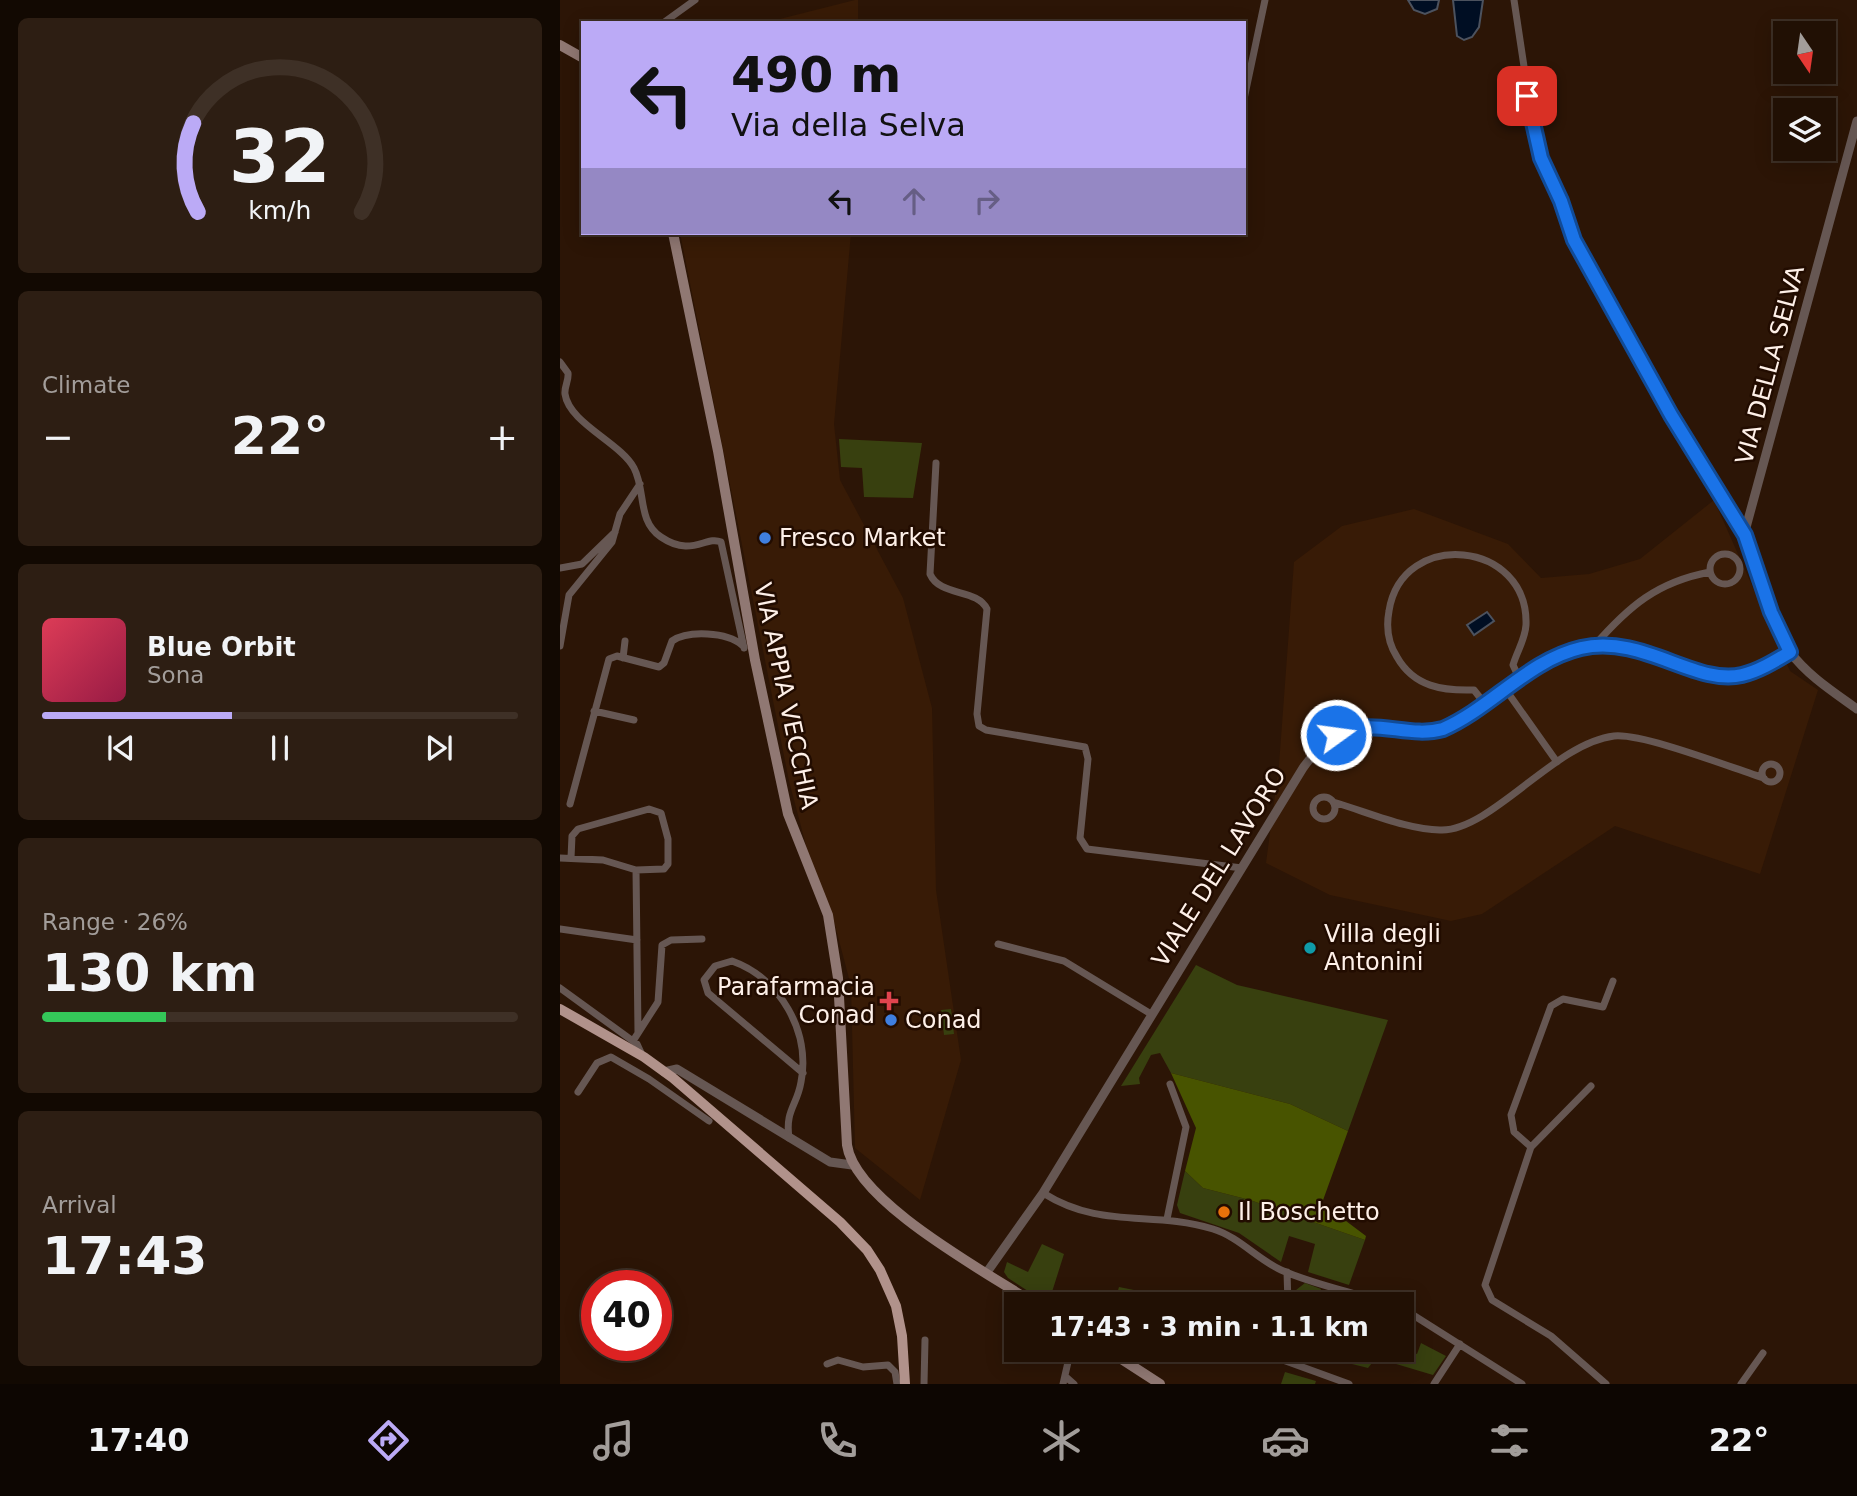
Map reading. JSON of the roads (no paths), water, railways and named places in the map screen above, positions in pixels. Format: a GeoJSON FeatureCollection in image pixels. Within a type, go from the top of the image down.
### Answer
{"type":"FeatureCollection","features":[{"type":"Feature","properties":{"kind":"main road"},"geometry":{"type":"LineString","coordinates":[[560,45],[581,57]]}},
{"type":"Feature","properties":{"kind":"main road","name":"VIA APPIA VECCHIA"},"geometry":{"type":"LineString","coordinates":[[673,235],[718,451],[755,660],[788,814],[828,915],[836,958],[847,1145],[852,1165]]}},
{"type":"Feature","properties":{"kind":"main road"},"geometry":{"type":"LineString","coordinates":[[560,1009],[664,1072],[710,1119],[846,1227],[867,1250],[880,1270],[896,1306],[902,1336],[905,1384]]}},
{"type":"Feature","properties":{"kind":"main road"},"geometry":{"type":"LineString","coordinates":[[852,1165],[902,1215],[1017,1292]]}},
{"type":"Feature","properties":{"kind":"main road"},"geometry":{"type":"LineString","coordinates":[[1126,1362],[1160,1384]]}},
{"type":"Feature","properties":{"kind":"street"},"geometry":{"type":"LineString","coordinates":[[666,21],[695,0]]}},
{"type":"Feature","properties":{"kind":"street"},"geometry":{"type":"LineString","coordinates":[[1246,90],[1265,0]]}},
{"type":"Feature","properties":{"kind":"street"},"geometry":{"type":"LineString","coordinates":[[1514,0],[1534,133],[1571,233],[1671,415],[1745,535]]}},
{"type":"Feature","properties":{"kind":"street","name":"VIA DELLA SELVA"},"geometry":{"type":"LineString","coordinates":[[1857,121],[1752,498],[1745,535],[1771,612],[1790,652],[1857,709]]}},
{"type":"Feature","properties":{"kind":"street"},"geometry":{"type":"LineString","coordinates":[[560,362],[569,378],[563,393],[586,423],[629,460],[640,484],[647,523],[659,536],[683,547],[715,540],[721,542],[744,648]]}},
{"type":"Feature","properties":{"kind":"street"},"geometry":{"type":"LineString","coordinates":[[936,463],[930,574],[938,585],[982,601],[987,609],[976,714],[979,726],[988,730],[1085,747],[1088,759],[1080,838],[1087,849],[1242,868]]}},
{"type":"Feature","properties":{"kind":"street"},"geometry":{"type":"LineString","coordinates":[[560,646],[569,595],[611,544],[623,509],[640,484]]}},
{"type":"Feature","properties":{"kind":"street"},"geometry":{"type":"LineString","coordinates":[[560,568],[584,563],[616,531]]}},
{"type":"Feature","properties":{"kind":"street"},"geometry":{"type":"LineString","coordinates":[[1485,704],[1474,690],[1447,691],[1422,682],[1406,670],[1395,654],[1387,628],[1390,604],[1399,584],[1418,565],[1440,555],[1464,554],[1490,562],[1509,577],[1521,598],[1526,619],[1523,641],[1513,665],[1520,680]]}},
{"type":"Feature","properties":{"kind":"street"},"geometry":{"type":"LineString","coordinates":[[1724,554],[1736,559],[1740,567],[1734,580],[1725,584],[1716,581],[1710,572],[1713,560],[1724,554]]}},
{"type":"Feature","properties":{"kind":"street"},"geometry":{"type":"LineString","coordinates":[[1594,646],[1623,614],[1658,588],[1682,578],[1710,572]]}},
{"type":"Feature","properties":{"kind":"street"},"geometry":{"type":"LineString","coordinates":[[570,804],[606,662],[613,656],[659,667],[664,663],[672,641],[684,636],[726,636],[744,648],[755,660]]}},
{"type":"Feature","properties":{"kind":"street"},"geometry":{"type":"LineString","coordinates":[[623,658],[625,642]]}},
{"type":"Feature","properties":{"kind":"street","name":"VIALE DEL LAVORO"},"geometry":{"type":"LineString","coordinates":[[987,1272],[1042,1193],[1305,765],[1332,738],[1365,727],[1438,731],[1557,657],[1594,646],[1637,649],[1728,676],[1753,672],[1790,652]]}},
{"type":"Feature","properties":{"kind":"street"},"geometry":{"type":"LineString","coordinates":[[1506,690],[1557,762]]}},
{"type":"Feature","properties":{"kind":"street"},"geometry":{"type":"LineString","coordinates":[[594,711],[634,720]]}},
{"type":"Feature","properties":{"kind":"street"},"geometry":{"type":"LineString","coordinates":[[1334,802],[1428,829],[1454,829],[1471,822],[1557,762],[1595,741],[1627,736],[1764,778]]}},
{"type":"Feature","properties":{"kind":"street"},"geometry":{"type":"LineString","coordinates":[[560,858],[603,860],[636,870],[666,867],[667,836],[661,813],[654,809],[576,830],[572,836],[571,858]]}},
{"type":"Feature","properties":{"kind":"street"},"geometry":{"type":"LineString","coordinates":[[636,870],[638,1032]]}},
{"type":"Feature","properties":{"kind":"street"},"geometry":{"type":"LineString","coordinates":[[560,929],[637,940]]}},
{"type":"Feature","properties":{"kind":"street"},"geometry":{"type":"LineString","coordinates":[[633,1041],[660,997],[663,944],[671,940],[702,939]]}},
{"type":"Feature","properties":{"kind":"street"},"geometry":{"type":"LineString","coordinates":[[998,944],[1064,961],[1151,1014]]}},
{"type":"Feature","properties":{"kind":"street"},"geometry":{"type":"LineString","coordinates":[[789,1138],[787,1116],[799,1090],[803,1073],[800,1031],[779,997],[738,963],[726,961],[715,966],[704,980],[708,993],[803,1073]]}},
{"type":"Feature","properties":{"kind":"street"},"geometry":{"type":"LineString","coordinates":[[1531,1147],[1513,1130],[1511,1115],[1551,1006],[1563,999],[1603,1007],[1613,981]]}},
{"type":"Feature","properties":{"kind":"street"},"geometry":{"type":"LineString","coordinates":[[560,988],[640,1046],[643,1058]]}},
{"type":"Feature","properties":{"kind":"street"},"geometry":{"type":"LineString","coordinates":[[578,1092],[597,1063],[611,1057],[710,1119]]}},
{"type":"Feature","properties":{"kind":"street"},"geometry":{"type":"LineString","coordinates":[[664,1072],[677,1069],[830,1163],[852,1165]]}},
{"type":"Feature","properties":{"kind":"street"},"geometry":{"type":"LineString","coordinates":[[1167,1219],[1185,1127],[1170,1084]]}},
{"type":"Feature","properties":{"kind":"street"},"geometry":{"type":"LineString","coordinates":[[1591,1086],[1531,1147],[1485,1284],[1492,1300],[1555,1339],[1606,1384]]}},
{"type":"Feature","properties":{"kind":"street"},"geometry":{"type":"LineString","coordinates":[[1042,1193],[1102,1217],[1167,1219],[1222,1232],[1287,1272],[1350,1292]]}},
{"type":"Feature","properties":{"kind":"street"},"geometry":{"type":"LineString","coordinates":[[1287,1272],[1288,1292]]}},
{"type":"Feature","properties":{"kind":"street"},"geometry":{"type":"LineString","coordinates":[[1414,1315],[1522,1384]]}},
{"type":"Feature","properties":{"kind":"street"},"geometry":{"type":"LineString","coordinates":[[924,1384],[925,1340]]}},
{"type":"Feature","properties":{"kind":"street"},"geometry":{"type":"LineString","coordinates":[[1434,1384],[1460,1344]]}},
{"type":"Feature","properties":{"kind":"street"},"geometry":{"type":"LineString","coordinates":[[1741,1384],[1763,1353]]}},
{"type":"Feature","properties":{"kind":"street"},"geometry":{"type":"LineString","coordinates":[[827,1364],[838,1360],[863,1367],[888,1365],[895,1372],[897,1384]]}},
{"type":"Feature","properties":{"kind":"street"},"geometry":{"type":"LineString","coordinates":[[1068,1362],[1064,1380],[1072,1379],[1074,1384]]}},
{"type":"Feature","properties":{"kind":"street"},"geometry":{"type":"LineString","coordinates":[[1293,1362],[1349,1384]]}},
{"type":"Feature","properties":{"kind":"water"},"geometry":{"type":"Polygon","coordinates":[[[1408,0],[1439,0],[1437,9],[1425,14],[1414,10],[1408,0]]]}},
{"type":"Feature","properties":{"kind":"water"},"geometry":{"type":"Polygon","coordinates":[[[1453,0],[1483,0],[1479,27],[1472,37],[1464,40],[1457,36],[1453,0]]]}},
{"type":"Feature","properties":{"kind":"water"},"geometry":{"type":"Polygon","coordinates":[[[1487,612],[1494,621],[1474,635],[1467,625],[1487,612]]]}},
{"type":"Feature","properties":{"kind":"place","name":"Fresco Market"},"geometry":{"type":"Point","coordinates":[765,538]}},
{"type":"Feature","properties":{"kind":"place","name":"Villa degli Antonini"},"geometry":{"type":"Point","coordinates":[1310,948]}},
{"type":"Feature","properties":{"kind":"place","name":"Parafarmacia Conad"},"geometry":{"type":"Point","coordinates":[889,1001]}},
{"type":"Feature","properties":{"kind":"place","name":"Conad"},"geometry":{"type":"Point","coordinates":[891,1020]}},
{"type":"Feature","properties":{"kind":"place","name":"Il Boschetto"},"geometry":{"type":"Point","coordinates":[1224,1212]}}]}
